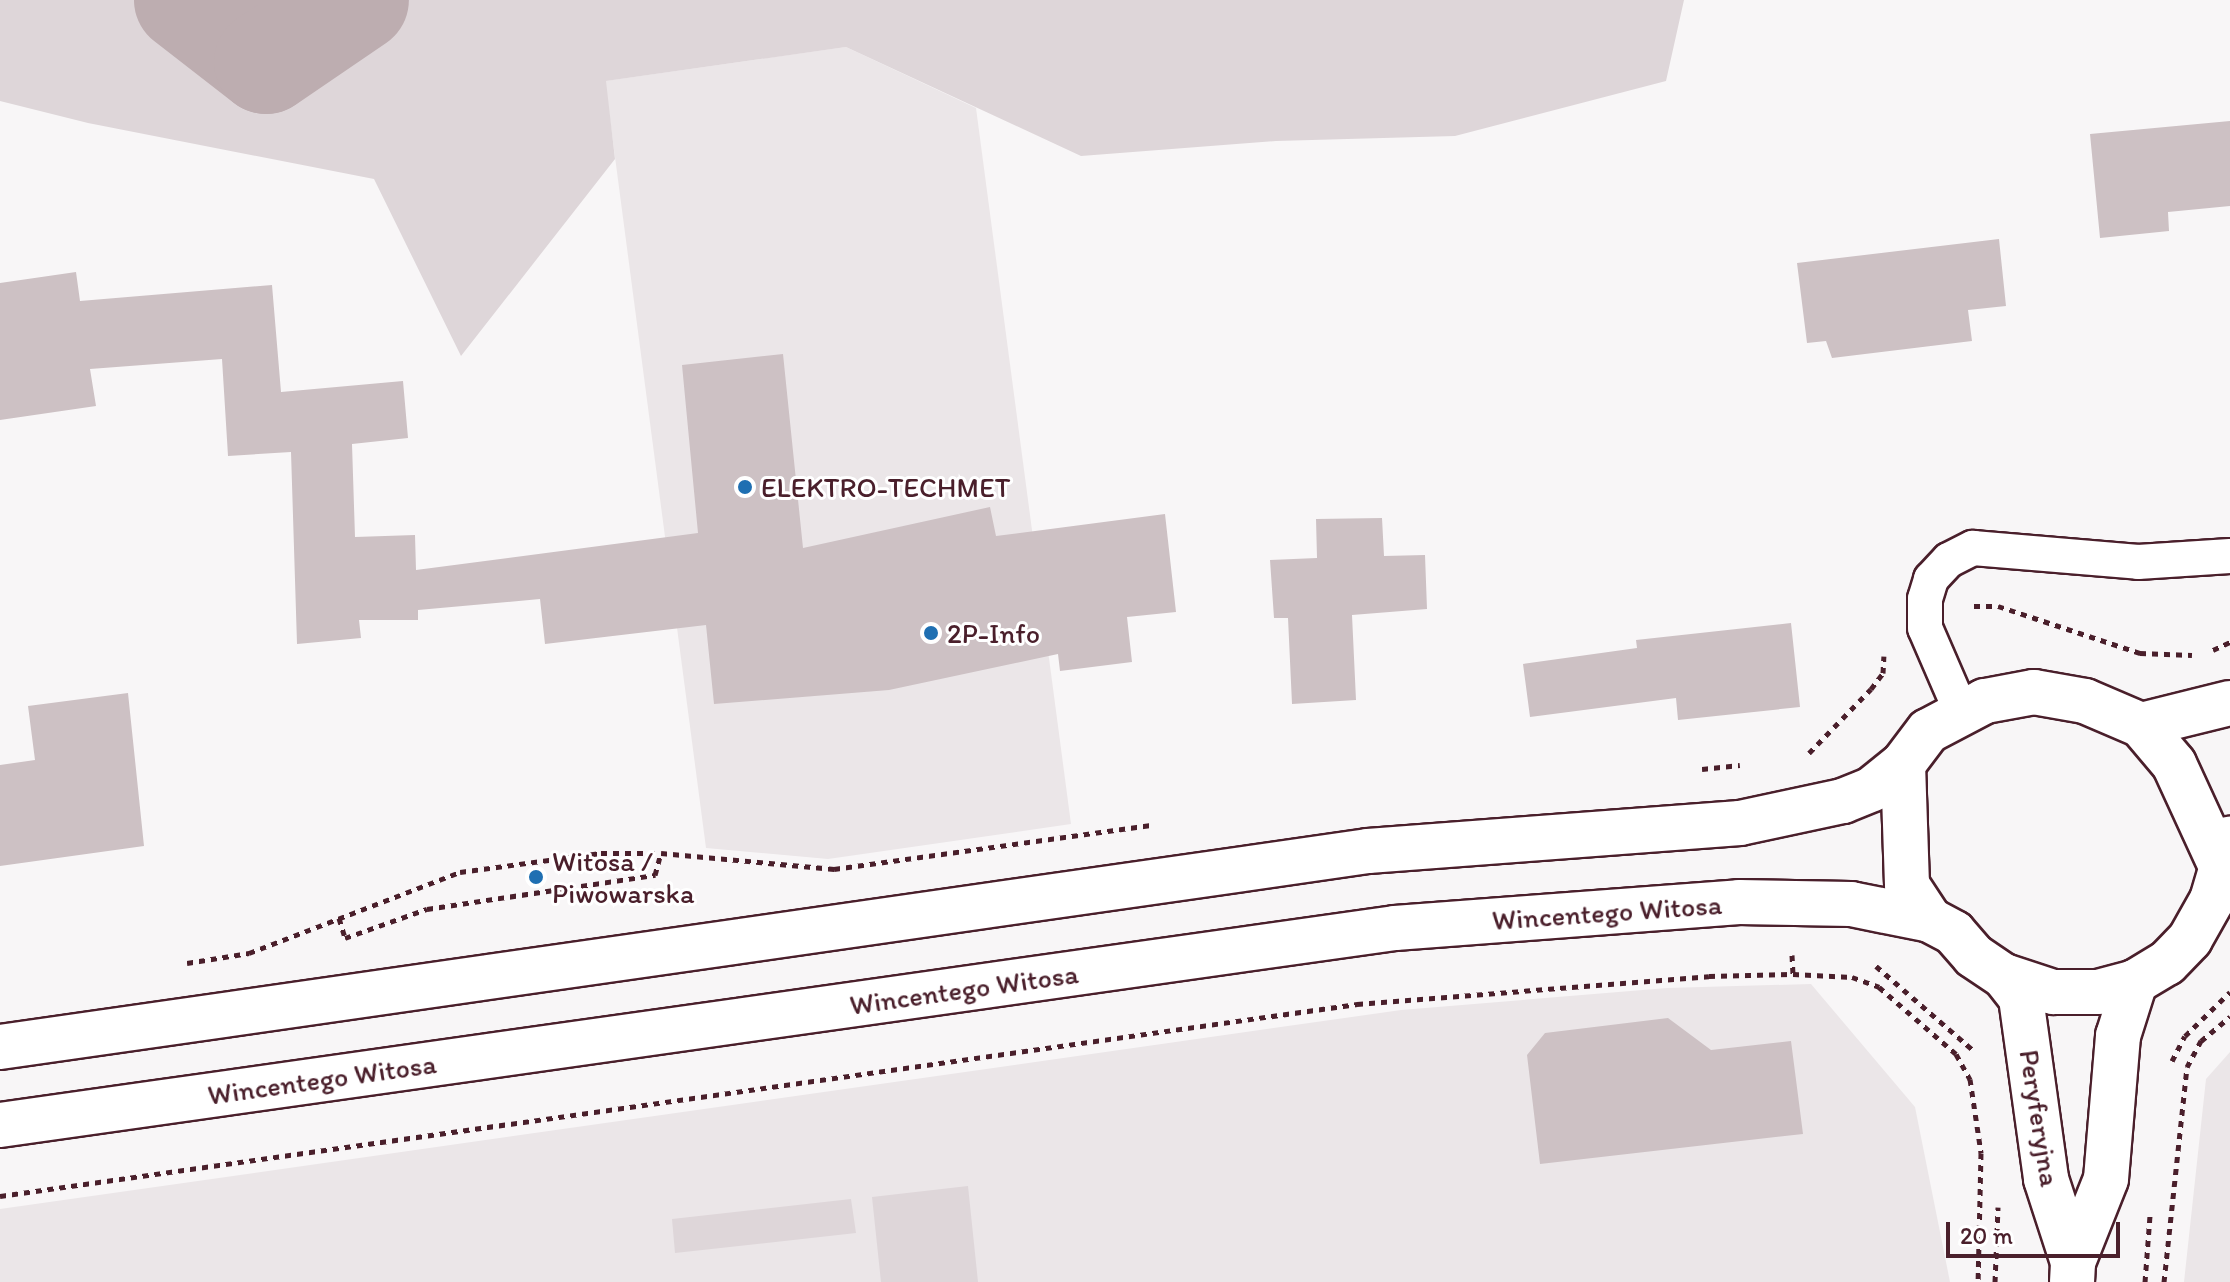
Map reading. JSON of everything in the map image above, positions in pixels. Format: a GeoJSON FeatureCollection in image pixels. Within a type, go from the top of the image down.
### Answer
{"type":"FeatureCollection","features":[{"type":"Feature","properties":{"kind":"main road"},"geometry":{"type":"LineString","coordinates":[[0,1047],[1368,851],[1740,823],[1843,801],[1872,789],[1903,764],[1928,731],[1961,711],[2006,694],[2034,692],[2075,698],[2141,725],[2174,764],[2225,852],[2212,900],[2190,939],[2167,963],[2135,982],[2098,992],[2053,992],[2004,976],[1974,956],[1954,933],[1930,920],[1907,885],[1903,764]]}},
{"type":"Feature","properties":{"kind":"main road"},"geometry":{"type":"LineString","coordinates":[[2141,725],[2230,703]]}},
{"type":"Feature","properties":{"kind":"main road","name":"Wincentego Witosa"},"geometry":{"type":"LineString","coordinates":[[0,1125],[1395,928],[1739,902],[1851,904],[1930,920]]}},
{"type":"Feature","properties":{"kind":"main road","name":"Peryferyjna"},"geometry":{"type":"LineString","coordinates":[[2004,976],[2021,998],[2046,1179],[2073,1272]]}},
{"type":"Feature","properties":{"kind":"main road","name":"Peryferyjna"},"geometry":{"type":"LineString","coordinates":[[2073,1272],[2106,1179],[2118,1036],[2135,982]]}},
{"type":"Feature","properties":{"kind":"lane"},"geometry":{"type":"LineString","coordinates":[[1961,711],[1925,628],[1931,579],[1949,560],[1986,548],[2138,562],[2230,556]]}},
{"type":"Feature","properties":{"kind":"path"},"geometry":{"type":"LineString","coordinates":[[173,965],[249,953],[339,918],[460,872],[601,853],[661,853],[655,875],[427,909],[345,938],[339,918]]}},
{"type":"Feature","properties":{"kind":"path"},"geometry":{"type":"LineString","coordinates":[[1778,956],[1808,955]]}},
{"type":"Feature","properties":{"kind":"path"},"geometry":{"type":"LineString","coordinates":[[1872,964],[1892,975],[1978,1058]]}},
{"type":"Feature","properties":{"kind":"path"},"geometry":{"type":"LineString","coordinates":[[0,1196],[1357,1004],[1709,976],[1808,975],[1852,977],[1879,987],[1956,1054],[1970,1079],[1981,1153],[1978,1282]]}},
{"type":"Feature","properties":{"kind":"path"},"geometry":{"type":"LineString","coordinates":[[2168,1070],[2185,1036],[2230,992]]}},
{"type":"Feature","properties":{"kind":"path"},"geometry":{"type":"LineString","coordinates":[[2164,1282],[2187,1067],[2201,1041],[2230,1017]]}},
{"type":"Feature","properties":{"kind":"shaded area"},"geometry":{"type":"Polygon","coordinates":[[[0,0],[1684,0],[1666,81],[1455,136],[1276,141],[1081,156],[846,47],[606,81],[615,159],[461,356],[374,179],[88,123],[0,101],[0,0]]]}},
{"type":"Feature","properties":{"kind":"shaded area"},"geometry":{"type":"Polygon","coordinates":[[[846,47],[976,108],[1071,824],[828,859],[706,848],[605,81],[846,47]]]}},
{"type":"Feature","properties":{"kind":"shaded area"},"geometry":{"type":"Polygon","coordinates":[[[1811,984],[1915,1107],[1950,1282],[0,1282],[0,1209],[1401,1010],[1667,988],[1811,984]]]}},
{"type":"Feature","properties":{"kind":"shaded area"},"geometry":{"type":"Polygon","coordinates":[[[2230,1052],[2230,1282],[2184,1282],[2206,1079],[2230,1052]]]}},
{"type":"Feature","properties":{"kind":"shaded area"},"geometry":{"type":"Polygon","coordinates":[[[968,1186],[978,1282],[881,1282],[872,1197],[968,1186]]]}},
{"type":"Feature","properties":{"kind":"shaded area"},"geometry":{"type":"Polygon","coordinates":[[[851,1199],[856,1233],[675,1253],[672,1219],[851,1199]]]}},
{"type":"Feature","properties":{"kind":"building"},"geometry":{"type":"Polygon","coordinates":[[[2230,121],[2230,206],[2168,212],[2169,231],[2100,238],[2090,134],[2230,121]]]}},
{"type":"Feature","properties":{"kind":"building"},"geometry":{"type":"Polygon","coordinates":[[[1999,239],[2006,306],[1968,310],[1972,341],[1832,358],[1826,341],[1807,343],[1797,263],[1999,239]]]}},
{"type":"Feature","properties":{"kind":"building"},"geometry":{"type":"Polygon","coordinates":[[[76,272],[80,301],[272,285],[281,392],[403,381],[408,438],[352,444],[355,537],[415,535],[416,570],[698,533],[682,365],[783,354],[803,548],[990,507],[996,536],[1165,514],[1176,612],[1127,617],[1132,662],[1060,671],[1058,654],[889,690],[714,704],[706,625],[545,644],[540,599],[418,610],[418,620],[359,620],[361,638],[297,644],[291,452],[228,456],[222,359],[90,369],[96,406],[0,420],[0,283],[76,272]]]}},
{"type":"Feature","properties":{"kind":"building"},"geometry":{"type":"Polygon","coordinates":[[[1382,518],[1384,556],[1425,555],[1427,609],[1352,615],[1356,700],[1292,704],[1288,618],[1274,618],[1270,560],[1317,558],[1316,519],[1382,518]]]}},
{"type":"Feature","properties":{"kind":"building"},"geometry":{"type":"Polygon","coordinates":[[[1791,623],[1800,707],[1678,720],[1676,698],[1530,717],[1523,664],[1637,648],[1636,640],[1791,623]]]}},
{"type":"Feature","properties":{"kind":"building"},"geometry":{"type":"Polygon","coordinates":[[[128,693],[144,846],[0,866],[0,765],[35,760],[28,706],[128,693]]]}},
{"type":"Feature","properties":{"kind":"building"},"geometry":{"type":"Polygon","coordinates":[[[1668,1018],[1711,1050],[1791,1041],[1803,1134],[1540,1164],[1527,1055],[1545,1033],[1668,1018]]]}},
{"type":"Feature","properties":{"kind":"waterway"},"geometry":{"type":"LineString","coordinates":[[186,0],[266,62],[357,0]]}},
{"type":"Feature","properties":{"kind":"place","name":"ELEKTRO-TECHMET"},"geometry":{"type":"Point","coordinates":[745,487]}},
{"type":"Feature","properties":{"kind":"place","name":"2P-Info"},"geometry":{"type":"Point","coordinates":[931,633]}},
{"type":"Feature","properties":{"kind":"place","name":"Witosa / Piwowarska"},"geometry":{"type":"Point","coordinates":[536,877]}}]}
